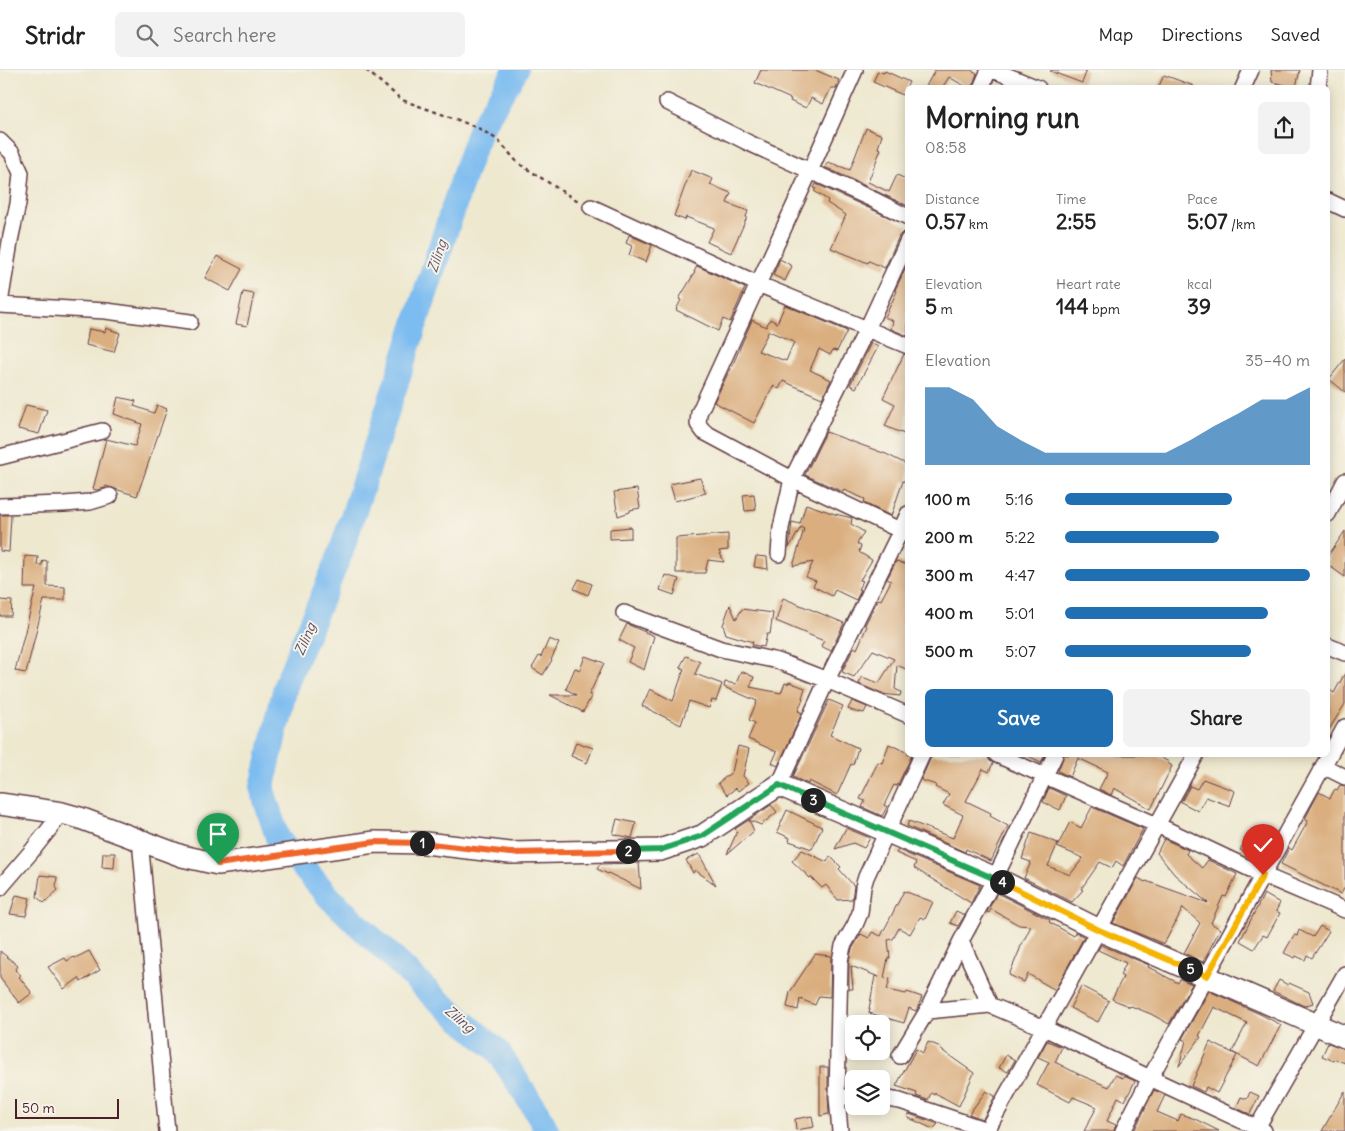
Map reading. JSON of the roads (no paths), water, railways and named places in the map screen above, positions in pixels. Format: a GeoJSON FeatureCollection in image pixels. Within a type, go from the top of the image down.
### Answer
{"type":"FeatureCollection","features":[{"type":"Feature","properties":{"kind":"main road"},"geometry":{"type":"LineString","coordinates":[[0,804],[62,813],[182,856],[218,864],[375,842],[425,843],[510,853],[660,850],[702,836],[779,785],[995,878],[1099,930],[1345,1037]]}},
{"type":"Feature","properties":{"kind":"street"},"geometry":{"type":"LineString","coordinates":[[779,785],[827,680],[904,533],[792,479],[704,432],[698,424],[699,413],[855,70]]}},
{"type":"Feature","properties":{"kind":"street"},"geometry":{"type":"LineString","coordinates":[[982,85],[989,70]]}},
{"type":"Feature","properties":{"kind":"street"},"geometry":{"type":"LineString","coordinates":[[993,70],[1030,85]]}},
{"type":"Feature","properties":{"kind":"street"},"geometry":{"type":"LineString","coordinates":[[1244,85],[1251,70]]}},
{"type":"Feature","properties":{"kind":"street"},"geometry":{"type":"LineString","coordinates":[[1318,85],[1320,70]]}},
{"type":"Feature","properties":{"kind":"street"},"geometry":{"type":"LineString","coordinates":[[667,102],[749,143],[905,216]]}},
{"type":"Feature","properties":{"kind":"street"},"geometry":{"type":"LineString","coordinates":[[0,141],[12,153],[21,173],[18,204],[0,304],[106,311],[190,322]]}},
{"type":"Feature","properties":{"kind":"street"},"geometry":{"type":"LineString","coordinates":[[1330,202],[1345,209]]}},
{"type":"Feature","properties":{"kind":"street"},"geometry":{"type":"LineString","coordinates":[[591,207],[758,284],[905,345]]}},
{"type":"Feature","properties":{"kind":"street"},"geometry":{"type":"LineString","coordinates":[[779,554],[781,528],[792,479],[905,246]]}},
{"type":"Feature","properties":{"kind":"street"},"geometry":{"type":"LineString","coordinates":[[0,457],[102,431]]}},
{"type":"Feature","properties":{"kind":"street"},"geometry":{"type":"LineString","coordinates":[[1330,510],[1345,481]]}},
{"type":"Feature","properties":{"kind":"street"},"geometry":{"type":"LineString","coordinates":[[0,506],[90,502],[110,496]]}},
{"type":"Feature","properties":{"kind":"street"},"geometry":{"type":"LineString","coordinates":[[624,613],[721,649],[778,661],[827,680],[905,715]]}},
{"type":"Feature","properties":{"kind":"street"},"geometry":{"type":"LineString","coordinates":[[1330,647],[1345,653]]}},
{"type":"Feature","properties":{"kind":"street"},"geometry":{"type":"LineString","coordinates":[[1330,754],[1345,727]]}},
{"type":"Feature","properties":{"kind":"street"},"geometry":{"type":"LineString","coordinates":[[840,1131],[837,1097],[840,961],[843,946],[860,913],[866,877],[921,757]]}},
{"type":"Feature","properties":{"kind":"street"},"geometry":{"type":"LineString","coordinates":[[1002,757],[1345,910]]}},
{"type":"Feature","properties":{"kind":"street"},"geometry":{"type":"LineString","coordinates":[[900,1056],[927,1011],[1054,757]]}},
{"type":"Feature","properties":{"kind":"street"},"geometry":{"type":"LineString","coordinates":[[890,1099],[900,1101],[988,1131],[1195,757]]}},
{"type":"Feature","properties":{"kind":"street"},"geometry":{"type":"LineString","coordinates":[[1123,1131],[1150,1078],[1328,757]]}},
{"type":"Feature","properties":{"kind":"street"},"geometry":{"type":"LineString","coordinates":[[1323,766],[1345,776]]}},
{"type":"Feature","properties":{"kind":"street"},"geometry":{"type":"LineString","coordinates":[[0,888],[62,813]]}},
{"type":"Feature","properties":{"kind":"street"},"geometry":{"type":"LineString","coordinates":[[140,840],[168,1131]]}},
{"type":"Feature","properties":{"kind":"street"},"geometry":{"type":"LineString","coordinates":[[961,941],[990,1005]]}},
{"type":"Feature","properties":{"kind":"street"},"geometry":{"type":"LineString","coordinates":[[927,1011],[990,1005],[1044,1028],[1258,1130],[1345,974]]}},
{"type":"Feature","properties":{"kind":"street"},"geometry":{"type":"LineString","coordinates":[[837,1097],[845,1097]]}},
{"type":"Feature","properties":{"kind":"waterway","name":"Ziling"},"geometry":{"type":"LineString","coordinates":[[516,70],[480,129],[341,552],[286,684],[262,789],[278,839],[329,897],[433,996],[497,1050],[547,1131]]}}]}
